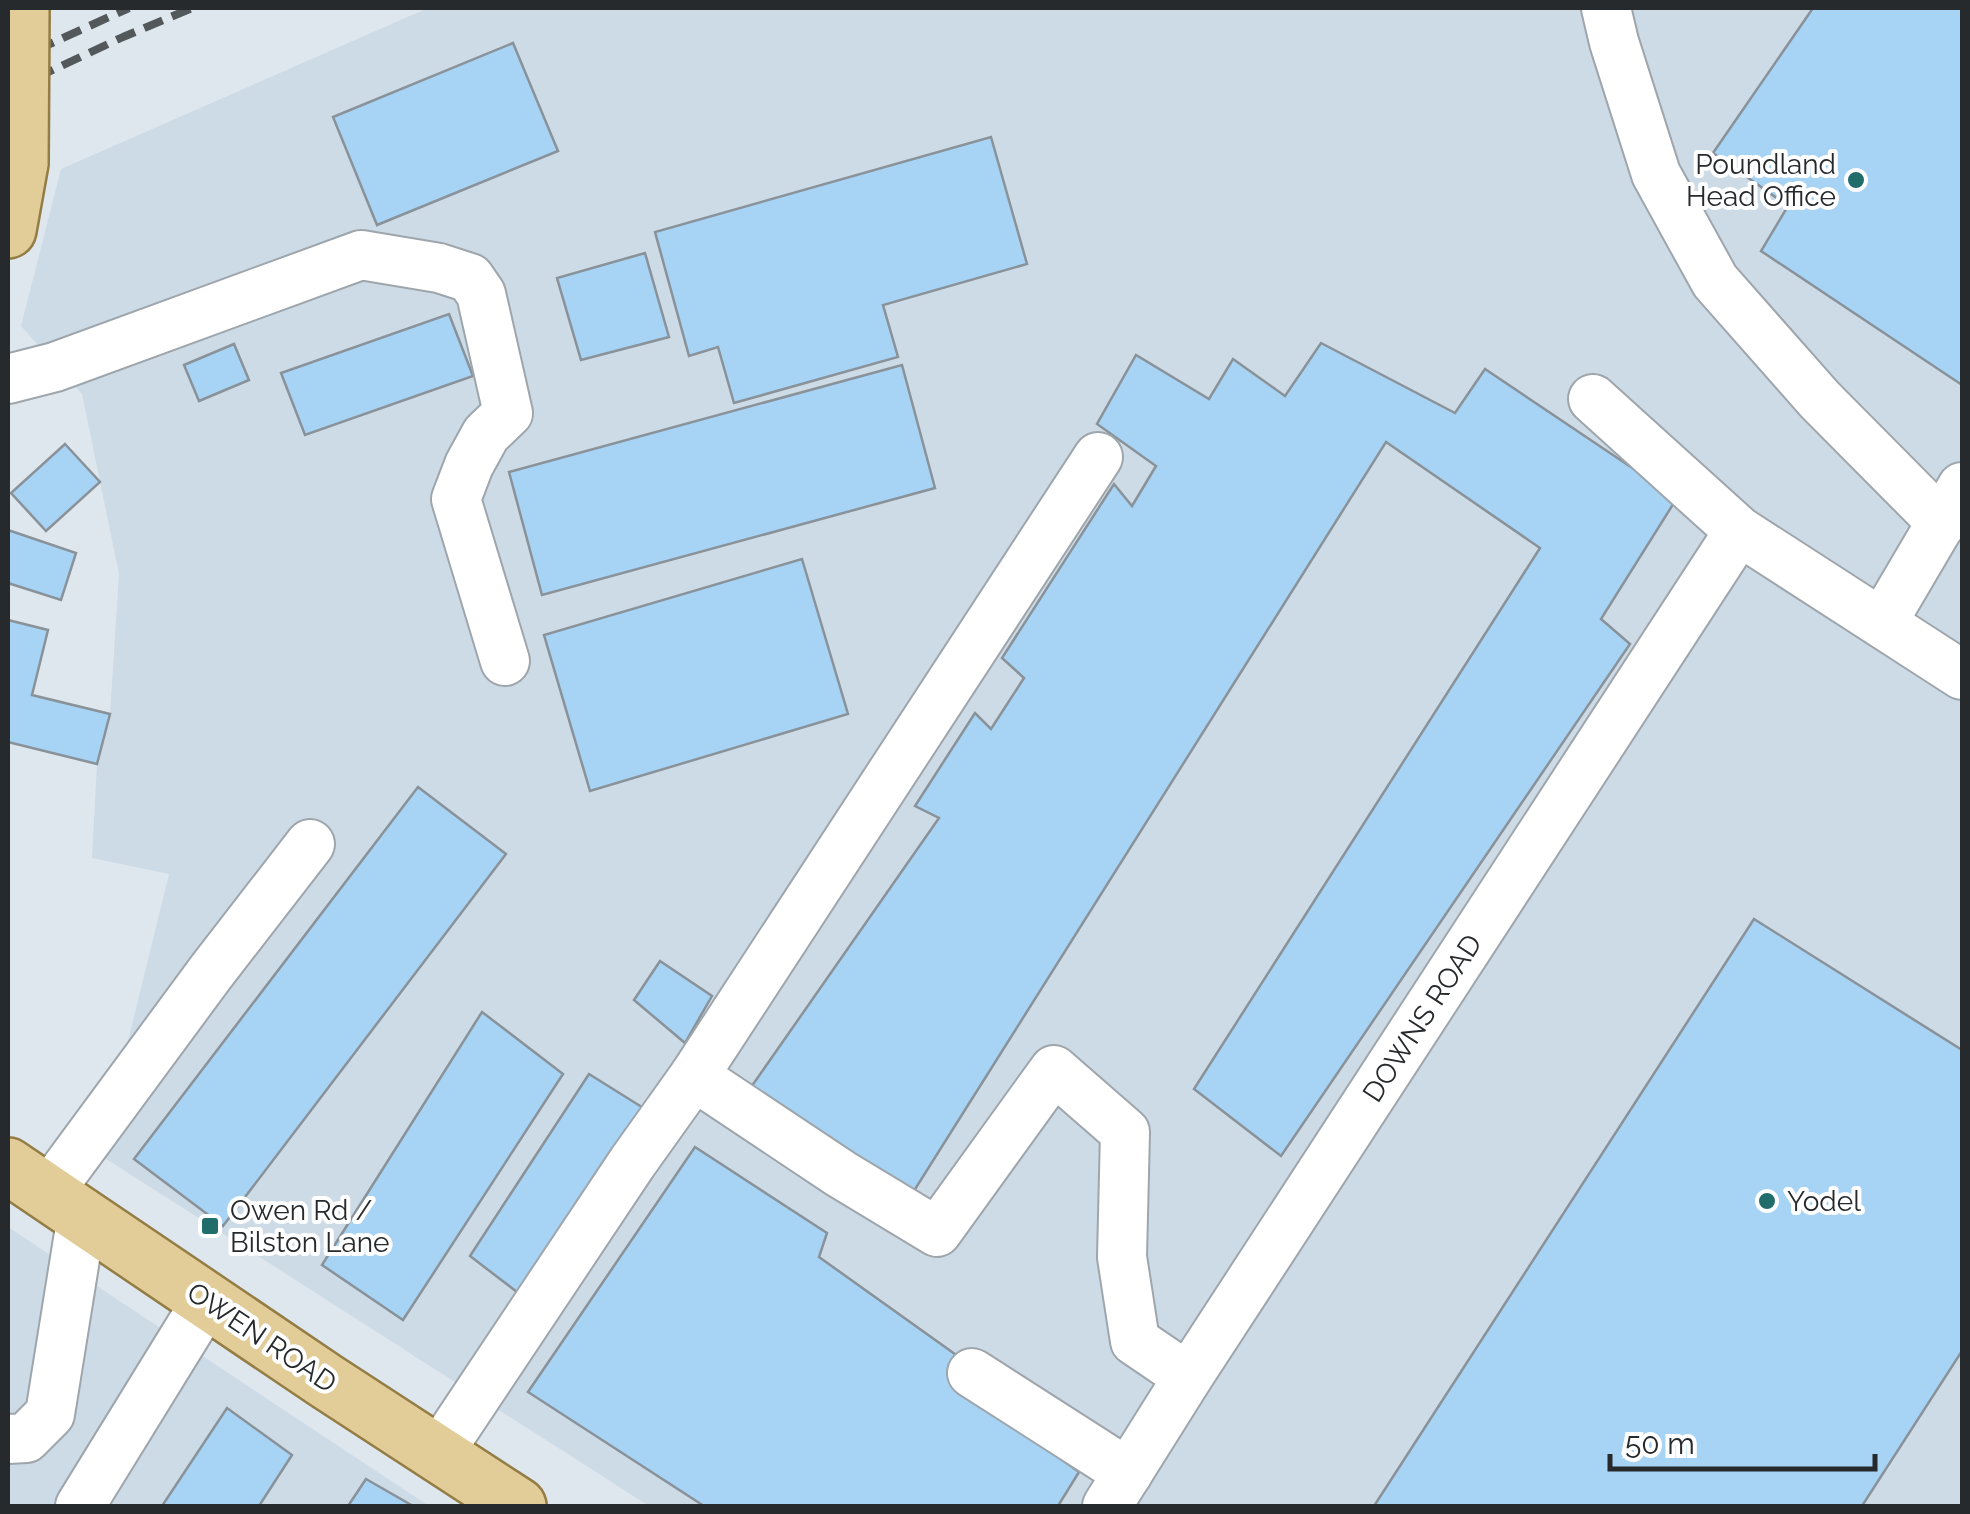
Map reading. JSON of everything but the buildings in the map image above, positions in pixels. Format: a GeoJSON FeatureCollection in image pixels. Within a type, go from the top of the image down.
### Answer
{"type":"FeatureCollection","features":[{"type":"Feature","properties":{"kind":"main road"},"geometry":{"type":"LineString","coordinates":[[8,230],[20,164],[21,8]]}},
{"type":"Feature","properties":{"kind":"main road","name":"OWEN ROAD"},"geometry":{"type":"LineString","coordinates":[[46,1191],[518,1506]]}},
{"type":"Feature","properties":{"kind":"lane"},"geometry":{"type":"LineString","coordinates":[[1606,8],[1656,174],[1715,281],[1820,400],[1952,505],[1882,623]]}},
{"type":"Feature","properties":{"kind":"lane"},"geometry":{"type":"LineString","coordinates":[[8,380],[360,256],[439,268],[470,278],[481,294],[508,413],[486,434],[456,499],[505,661]]}},
{"type":"Feature","properties":{"kind":"lane"},"geometry":{"type":"LineString","coordinates":[[1592,398],[1739,531],[1962,675]]}},
{"type":"Feature","properties":{"kind":"lane"},"geometry":{"type":"LineString","coordinates":[[438,1454],[694,1076],[1098,456]]}},
{"type":"Feature","properties":{"kind":"lane","name":"DOWNS ROAD"},"geometry":{"type":"LineString","coordinates":[[1117,1490],[1739,531]]}},
{"type":"Feature","properties":{"kind":"lane"},"geometry":{"type":"LineString","coordinates":[[8,1440],[26,1438],[50,1414],[46,1191],[310,844]]}},
{"type":"Feature","properties":{"kind":"lane"},"geometry":{"type":"LineString","coordinates":[[694,1076],[841,1174],[937,1232],[1054,1070],[1125,1132],[1122,1258],[1135,1341],[1188,1377]]}},
{"type":"Feature","properties":{"kind":"lane"},"geometry":{"type":"LineString","coordinates":[[80,1506],[207,1300]]}},
{"type":"Feature","properties":{"kind":"lane"},"geometry":{"type":"LineString","coordinates":[[972,1373],[1117,1490]]}},
{"type":"Feature","properties":{"kind":"shaded area"},"geometry":{"type":"Polygon","coordinates":[[[428,8],[1962,8],[1962,1506],[649,1506],[100,1155],[169,874],[92,858],[97,764],[110,714],[119,574],[82,394],[21,326],[61,169],[428,8]]]}},
{"type":"Feature","properties":{"kind":"shaded area"},"geometry":{"type":"Polygon","coordinates":[[[8,1227],[429,1506],[8,1506],[8,1227]]]}},
{"type":"Feature","properties":{"kind":"railway"},"geometry":{"type":"LineString","coordinates":[[8,63],[129,8]]}},
{"type":"Feature","properties":{"kind":"railway"},"geometry":{"type":"LineString","coordinates":[[8,91],[192,8]]}},
{"type":"Feature","properties":{"kind":"place","name":"Poundland Head Office"},"geometry":{"type":"Point","coordinates":[1856,180]}},
{"type":"Feature","properties":{"kind":"place","name":"Yodel"},"geometry":{"type":"Point","coordinates":[1767,1201]}},
{"type":"Feature","properties":{"kind":"place","name":"Owen Rd / Bilston Lane"},"geometry":{"type":"Point","coordinates":[210,1226]}}]}
